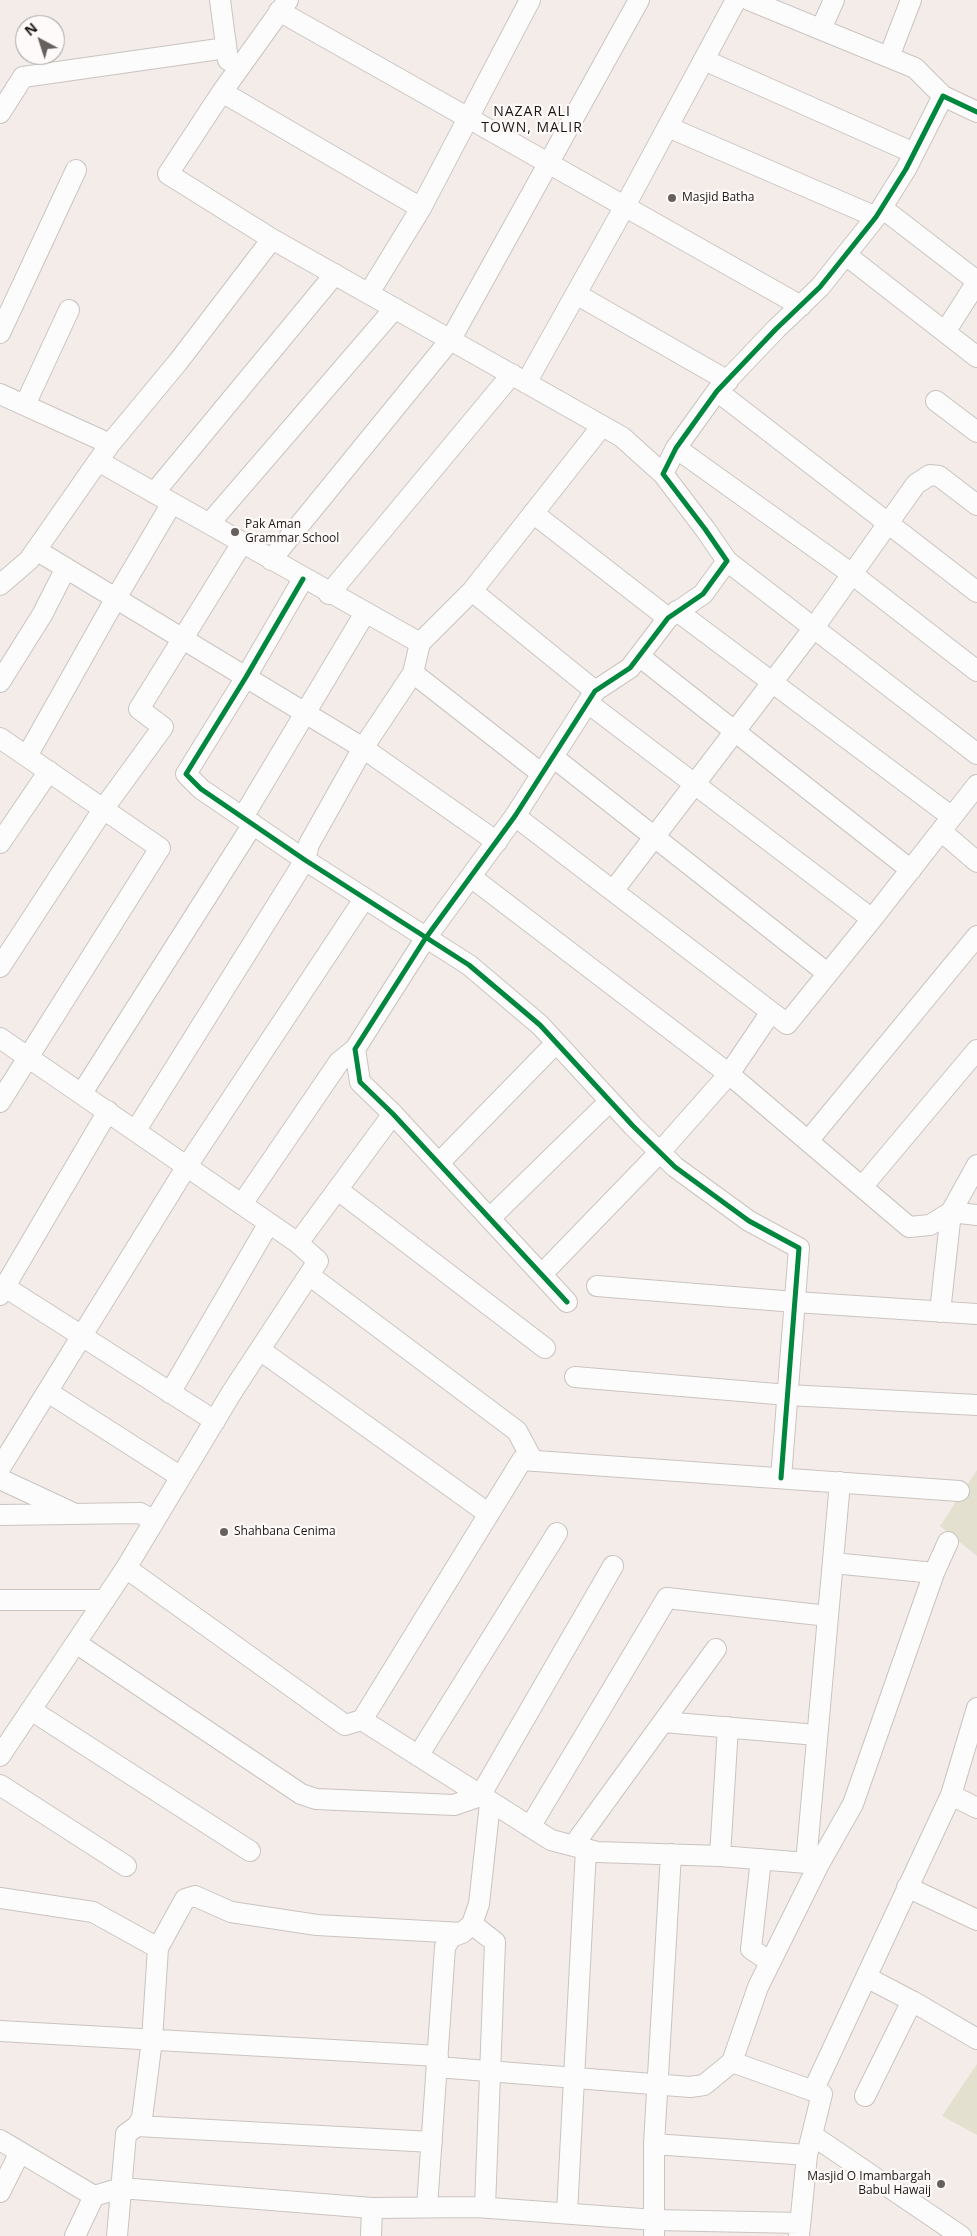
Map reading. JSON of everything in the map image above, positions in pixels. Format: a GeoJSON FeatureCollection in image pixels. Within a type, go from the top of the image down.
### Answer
{"type":"FeatureCollection","features":[{"type":"Feature","properties":{"kind":"street"},"geometry":{"type":"LineString","coordinates":[[220,0],[226,48],[226,86]]}},
{"type":"Feature","properties":{"kind":"street"},"geometry":{"type":"LineString","coordinates":[[369,293],[421,208],[530,0]]}},
{"type":"Feature","properties":{"kind":"street"},"geometry":{"type":"LineString","coordinates":[[271,560],[450,339],[639,0]]}},
{"type":"Feature","properties":{"kind":"street"},"geometry":{"type":"LineString","coordinates":[[330,594],[519,378],[576,294],[736,0]]}},
{"type":"Feature","properties":{"kind":"street"},"geometry":{"type":"LineString","coordinates":[[821,30],[834,0]]}},
{"type":"Feature","properties":{"kind":"street"},"geometry":{"type":"LineString","coordinates":[[888,57],[911,0]]}},
{"type":"Feature","properties":{"kind":"street"},"geometry":{"type":"LineString","coordinates":[[757,2],[915,68],[943,96],[977,112]]}},
{"type":"Feature","properties":{"kind":"street"},"geometry":{"type":"LineString","coordinates":[[801,306],[468,118],[284,6],[226,86],[168,174],[272,239],[622,437],[663,474],[706,530],[726,561],[977,754]]}},
{"type":"Feature","properties":{"kind":"street"},"geometry":{"type":"LineString","coordinates":[[0,113],[23,77],[226,48]]}},
{"type":"Feature","properties":{"kind":"street"},"geometry":{"type":"LineString","coordinates":[[704,60],[914,153]]}},
{"type":"Feature","properties":{"kind":"street"},"geometry":{"type":"LineString","coordinates":[[226,86],[421,208]]}},
{"type":"Feature","properties":{"kind":"street"},"geometry":{"type":"LineString","coordinates":[[663,474],[676,448],[722,386],[776,329],[820,287],[879,213],[914,153],[943,96]]}},
{"type":"Feature","properties":{"kind":"street"},"geometry":{"type":"LineString","coordinates":[[668,127],[879,213],[977,281],[945,332]]}},
{"type":"Feature","properties":{"kind":"street"},"geometry":{"type":"LineString","coordinates":[[0,333],[76,170]]}},
{"type":"Feature","properties":{"kind":"street"},"geometry":{"type":"LineString","coordinates":[[0,585],[29,560],[110,444],[178,362],[272,239]]}},
{"type":"Feature","properties":{"kind":"street"},"geometry":{"type":"LineString","coordinates":[[846,255],[977,357]]}},
{"type":"Feature","properties":{"kind":"street"},"geometry":{"type":"LineString","coordinates":[[154,493],[335,274]]}},
{"type":"Feature","properties":{"kind":"street"},"geometry":{"type":"LineString","coordinates":[[576,294],[722,386],[977,592]]}},
{"type":"Feature","properties":{"kind":"street"},"geometry":{"type":"LineString","coordinates":[[209,524],[395,308]]}},
{"type":"Feature","properties":{"kind":"street"},"geometry":{"type":"LineString","coordinates":[[25,405],[69,310]]}},
{"type":"Feature","properties":{"kind":"street"},"geometry":{"type":"LineString","coordinates":[[2,400],[25,405],[110,444]]}},
{"type":"Feature","properties":{"kind":"street"},"geometry":{"type":"LineString","coordinates":[[936,401],[977,432]]}},
{"type":"Feature","properties":{"kind":"street"},"geometry":{"type":"LineString","coordinates":[[136,1130],[305,860],[309,844],[363,748],[413,673],[420,643],[472,591],[602,426]]}},
{"type":"Feature","properties":{"kind":"street"},"geometry":{"type":"LineString","coordinates":[[676,448],[852,574],[977,671]]}},
{"type":"Feature","properties":{"kind":"street"},"geometry":{"type":"LineString","coordinates":[[98,461],[303,579],[420,643]]}},
{"type":"Feature","properties":{"kind":"street"},"geometry":{"type":"LineString","coordinates":[[613,891],[813,629],[916,484],[930,475],[939,476],[977,505]]}},
{"type":"Feature","properties":{"kind":"street"},"geometry":{"type":"LineString","coordinates":[[27,756],[172,503]]}},
{"type":"Feature","properties":{"kind":"street"},"geometry":{"type":"LineString","coordinates":[[533,513],[672,615],[771,682],[946,824],[977,862]]}},
{"type":"Feature","properties":{"kind":"street"},"geometry":{"type":"LineString","coordinates":[[0,968],[104,808],[163,727],[140,709],[242,543]]}},
{"type":"Feature","properties":{"kind":"street"},"geometry":{"type":"LineString","coordinates":[[36,550],[363,748],[496,842]]}},
{"type":"Feature","properties":{"kind":"street"},"geometry":{"type":"LineString","coordinates":[[242,1204],[339,1062],[355,1049],[425,939],[516,816],[591,697],[630,668],[672,615],[703,594],[726,561]]}},
{"type":"Feature","properties":{"kind":"street"},"geometry":{"type":"LineString","coordinates":[[0,682],[42,615],[66,568]]}},
{"type":"Feature","properties":{"kind":"street"},"geometry":{"type":"LineString","coordinates":[[303,579],[246,677],[186,774],[201,789],[305,860],[425,939],[469,965],[540,1025],[675,1168],[749,1221],[799,1248],[781,1478]]}},
{"type":"Feature","properties":{"kind":"street"},"geometry":{"type":"LineString","coordinates":[[472,591],[591,697],[695,785],[872,919]]}},
{"type":"Feature","properties":{"kind":"street"},"geometry":{"type":"LineString","coordinates":[[82,1093],[248,821],[306,713],[365,613]]}},
{"type":"Feature","properties":{"kind":"street"},"geometry":{"type":"LineString","coordinates":[[639,656],[911,870]]}},
{"type":"Feature","properties":{"kind":"street"},"geometry":{"type":"LineString","coordinates":[[413,673],[542,774]]}},
{"type":"Feature","properties":{"kind":"street"},"geometry":{"type":"LineString","coordinates":[[0,1102],[160,848],[104,808],[1,740]]}},
{"type":"Feature","properties":{"kind":"street"},"geometry":{"type":"LineString","coordinates":[[553,757],[827,973]]}},
{"type":"Feature","properties":{"kind":"street"},"geometry":{"type":"LineString","coordinates":[[0,843],[48,771]]}},
{"type":"Feature","properties":{"kind":"street"},"geometry":{"type":"LineString","coordinates":[[516,816],[787,1024],[977,785]]}},
{"type":"Feature","properties":{"kind":"street"},"geometry":{"type":"LineString","coordinates":[[471,877],[729,1074],[909,1227],[930,1225],[950,1212],[977,1215]]}},
{"type":"Feature","properties":{"kind":"street"},"geometry":{"type":"LineString","coordinates":[[0,1468],[187,1166],[364,899]]}},
{"type":"Feature","properties":{"kind":"street"},"geometry":{"type":"LineString","coordinates":[[808,1141],[977,936]]}},
{"type":"Feature","properties":{"kind":"street"},"geometry":{"type":"LineString","coordinates":[[542,1274],[660,1152],[729,1074],[772,1012]]}},
{"type":"Feature","properties":{"kind":"street"},"geometry":{"type":"LineString","coordinates":[[0,1038],[298,1243],[318,1261],[215,1421],[126,1568],[0,1756]]}},
{"type":"Feature","properties":{"kind":"street"},"geometry":{"type":"LineString","coordinates":[[439,1164],[556,1043]]}},
{"type":"Feature","properties":{"kind":"street"},"geometry":{"type":"LineString","coordinates":[[355,1049],[360,1082],[393,1114],[567,1302]]}},
{"type":"Feature","properties":{"kind":"street"},"geometry":{"type":"LineString","coordinates":[[862,1187],[977,1050]]}},
{"type":"Feature","properties":{"kind":"street"},"geometry":{"type":"LineString","coordinates":[[490,1218],[610,1101]]}},
{"type":"Feature","properties":{"kind":"street"},"geometry":{"type":"LineString","coordinates":[[108,1111],[3,1291],[82,1337],[215,1421]]}},
{"type":"Feature","properties":{"kind":"street"},"geometry":{"type":"LineString","coordinates":[[298,1243],[393,1114]]}},
{"type":"Feature","properties":{"kind":"street"},"geometry":{"type":"LineString","coordinates":[[940,1312],[950,1212],[977,1165]]}},
{"type":"Feature","properties":{"kind":"street"},"geometry":{"type":"LineString","coordinates":[[338,1190],[545,1348]]}},
{"type":"Feature","properties":{"kind":"street"},"geometry":{"type":"LineString","coordinates":[[170,1392],[269,1224]]}},
{"type":"Feature","properties":{"kind":"street"},"geometry":{"type":"LineString","coordinates":[[309,1275],[517,1431],[533,1461]]}},
{"type":"Feature","properties":{"kind":"street"},"geometry":{"type":"LineString","coordinates":[[598,1286],[977,1314]]}},
{"type":"Feature","properties":{"kind":"street"},"geometry":{"type":"LineString","coordinates":[[260,1350],[489,1514]]}},
{"type":"Feature","properties":{"kind":"street"},"geometry":{"type":"LineString","coordinates":[[575,1377],[788,1395],[977,1405]]}},
{"type":"Feature","properties":{"kind":"street"},"geometry":{"type":"LineString","coordinates":[[48,1392],[181,1477]]}},
{"type":"Feature","properties":{"kind":"street"},"geometry":{"type":"LineString","coordinates":[[126,1568],[345,1725],[362,1720],[522,1460],[959,1491]]}},
{"type":"Feature","properties":{"kind":"street"},"geometry":{"type":"LineString","coordinates":[[0,1479],[74,1514]]}},
{"type":"Feature","properties":{"kind":"street"},"geometry":{"type":"LineString","coordinates":[[812,1863],[817,1735],[840,1482]]}},
{"type":"Feature","properties":{"kind":"street"},"geometry":{"type":"LineString","coordinates":[[0,1515],[140,1514],[154,1521]]}},
{"type":"Feature","properties":{"kind":"street"},"geometry":{"type":"LineString","coordinates":[[418,1756],[557,1533]]}},
{"type":"Feature","properties":{"kind":"street"},"geometry":{"type":"LineString","coordinates":[[0,2031],[438,2061],[490,2071],[658,2084],[704,2085],[732,2062],[758,1987],[812,1863],[854,1804],[934,1573],[948,1542]]}},
{"type":"Feature","properties":{"kind":"street"},"geometry":{"type":"LineString","coordinates":[[833,1563],[934,1573]]}},
{"type":"Feature","properties":{"kind":"street"},"geometry":{"type":"LineString","coordinates":[[428,2207],[445,1947],[451,1937],[467,1928],[479,1904],[485,1799],[613,1566]]}},
{"type":"Feature","properties":{"kind":"street"},"geometry":{"type":"LineString","coordinates":[[530,1827],[667,1598],[828,1616]]}},
{"type":"Feature","properties":{"kind":"street"},"geometry":{"type":"LineString","coordinates":[[0,1600],[104,1600]]}},
{"type":"Feature","properties":{"kind":"street"},"geometry":{"type":"LineString","coordinates":[[76,1643],[278,1781],[301,1794],[316,1799],[454,1805],[485,1799]]}},
{"type":"Feature","properties":{"kind":"street"},"geometry":{"type":"LineString","coordinates":[[567,2213],[580,1848],[663,1722],[716,1649]]}},
{"type":"Feature","properties":{"kind":"street"},"geometry":{"type":"LineString","coordinates":[[813,2091],[951,1795],[977,1708]]}},
{"type":"Feature","properties":{"kind":"street"},"geometry":{"type":"LineString","coordinates":[[32,1710],[250,1851]]}},
{"type":"Feature","properties":{"kind":"street"},"geometry":{"type":"LineString","coordinates":[[362,1720],[551,1840],[597,1852],[720,1856],[812,1863]]}},
{"type":"Feature","properties":{"kind":"street"},"geometry":{"type":"LineString","coordinates":[[663,1722],[817,1735]]}},
{"type":"Feature","properties":{"kind":"street"},"geometry":{"type":"LineString","coordinates":[[720,1856],[728,1728]]}},
{"type":"Feature","properties":{"kind":"street"},"geometry":{"type":"LineString","coordinates":[[0,1785],[126,1866]]}},
{"type":"Feature","properties":{"kind":"street"},"geometry":{"type":"LineString","coordinates":[[951,1795],[977,1808]]}},
{"type":"Feature","properties":{"kind":"street"},"geometry":{"type":"LineString","coordinates":[[655,2228],[654,2144],[671,1854]]}},
{"type":"Feature","properties":{"kind":"street"},"geometry":{"type":"LineString","coordinates":[[760,1859],[750,1949],[770,1962]]}},
{"type":"Feature","properties":{"kind":"street"},"geometry":{"type":"LineString","coordinates":[[907,1886],[977,1920]]}},
{"type":"Feature","properties":{"kind":"street"},"geometry":{"type":"LineString","coordinates":[[117,2236],[126,2134],[138,2126],[142,2118],[152,2040],[158,1948],[184,1899],[195,1896],[231,1912],[317,1925],[467,1928],[495,1942],[485,2207]]}},
{"type":"Feature","properties":{"kind":"street"},"geometry":{"type":"LineString","coordinates":[[0,1898],[93,1912],[158,1948]]}},
{"type":"Feature","properties":{"kind":"street"},"geometry":{"type":"LineString","coordinates":[[866,1977],[977,2039]]}},
{"type":"Feature","properties":{"kind":"street"},"geometry":{"type":"LineString","coordinates":[[865,2096],[912,2001]]}},
{"type":"Feature","properties":{"kind":"street"},"geometry":{"type":"LineString","coordinates":[[0,2140],[94,2196],[121,2188],[372,2208],[485,2207],[567,2213],[655,2228],[800,2230],[809,2145],[822,2094],[732,2062]]}},
{"type":"Feature","properties":{"kind":"street"},"geometry":{"type":"LineString","coordinates":[[138,2126],[432,2142]]}},
{"type":"Feature","properties":{"kind":"street"},"geometry":{"type":"LineString","coordinates":[[654,2144],[809,2145],[961,2236]]}},
{"type":"Feature","properties":{"kind":"street"},"geometry":{"type":"LineString","coordinates":[[0,2192],[20,2152]]}},
{"type":"Feature","properties":{"kind":"street"},"geometry":{"type":"LineString","coordinates":[[75,2236],[94,2196]]}},
{"type":"Feature","properties":{"kind":"street"},"geometry":{"type":"LineString","coordinates":[[371,2236],[372,2208]]}},
{"type":"Feature","properties":{"kind":"shaded area"},"geometry":{"type":"Polygon","coordinates":[[[977,1470],[977,1556],[940,1526],[977,1470]]]}},
{"type":"Feature","properties":{"kind":"shaded area"},"geometry":{"type":"Polygon","coordinates":[[[977,2064],[977,2135],[942,2116],[977,2064]]]}},
{"type":"Feature","properties":{"kind":"cycle path"},"geometry":{"type":"LineString","coordinates":[[567,1302],[393,1114],[360,1082],[355,1049],[425,939],[515,816],[595,691],[630,668],[668,618],[703,594],[727,561],[663,474],[676,448],[717,391],[776,329],[820,287],[876,217],[906,169],[943,96],[977,112]]}},
{"type":"Feature","properties":{"kind":"cycle path"},"geometry":{"type":"LineString","coordinates":[[303,579],[246,677],[186,774],[201,789],[305,860],[469,965],[540,1025],[633,1126],[675,1167],[749,1221],[799,1248],[781,1478]]}},
{"type":"Feature","properties":{"kind":"place","name":"Masjid Batha"},"geometry":{"type":"Point","coordinates":[672,198]}},
{"type":"Feature","properties":{"kind":"place","name":"Pak Aman Grammar School"},"geometry":{"type":"Point","coordinates":[235,532]}},
{"type":"Feature","properties":{"kind":"place","name":"Shahbana Cenima"},"geometry":{"type":"Point","coordinates":[224,1532]}},
{"type":"Feature","properties":{"kind":"place","name":"Masjid O Imambargah Babul Hawaij"},"geometry":{"type":"Point","coordinates":[941,2184]}},
{"type":"Feature","properties":{"kind":"district","name":"NAZAR ALI TOWN, MALIR"},"geometry":{"type":"Point","coordinates":[532,120]}}]}
